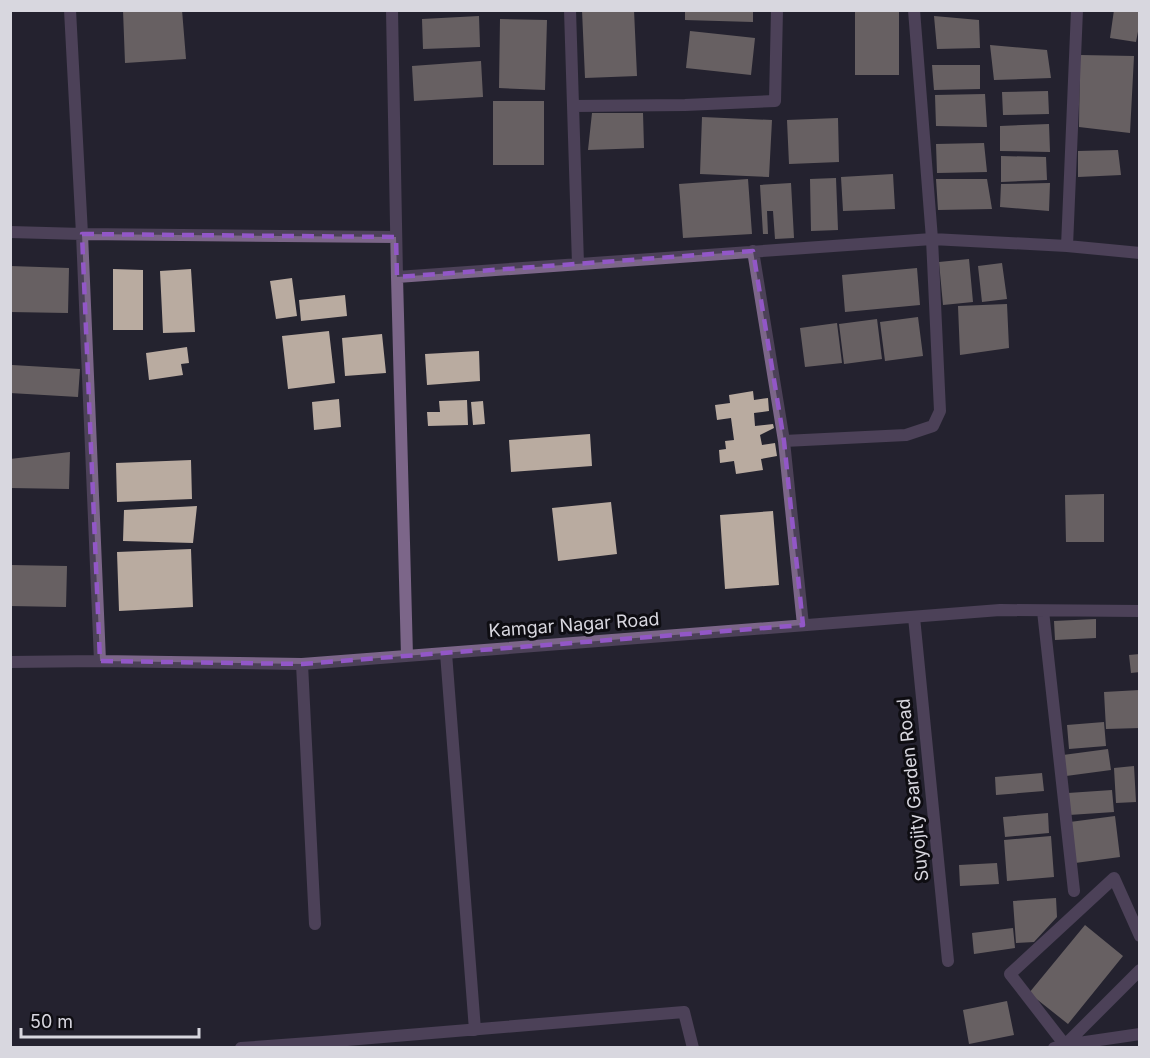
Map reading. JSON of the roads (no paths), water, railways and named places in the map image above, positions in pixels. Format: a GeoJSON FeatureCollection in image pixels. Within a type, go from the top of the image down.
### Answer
{"type":"FeatureCollection","features":[{"type":"Feature","properties":{"kind":"street"},"geometry":{"type":"LineString","coordinates":[[70,10],[100,662]]}},
{"type":"Feature","properties":{"kind":"street"},"geometry":{"type":"LineString","coordinates":[[392,10],[407,656]]}},
{"type":"Feature","properties":{"kind":"street"},"geometry":{"type":"LineString","coordinates":[[570,10],[578,264]]}},
{"type":"Feature","properties":{"kind":"street"},"geometry":{"type":"LineString","coordinates":[[574,106],[775,101],[777,10]]}},
{"type":"Feature","properties":{"kind":"street"},"geometry":{"type":"LineString","coordinates":[[784,441],[906,435],[933,426],[940,411],[932,239],[914,10]]}},
{"type":"Feature","properties":{"kind":"street"},"geometry":{"type":"LineString","coordinates":[[1067,246],[1077,10]]}},
{"type":"Feature","properties":{"kind":"street"},"geometry":{"type":"LineString","coordinates":[[10,231],[82,234],[396,237]]}},
{"type":"Feature","properties":{"kind":"street"},"geometry":{"type":"LineString","coordinates":[[397,277],[932,239],[1067,246],[1140,253]]}},
{"type":"Feature","properties":{"kind":"street"},"geometry":{"type":"LineString","coordinates":[[753,251],[784,441],[803,625]]}},
{"type":"Feature","properties":{"kind":"street","name":"Kamgar Nagar Road"},"geometry":{"type":"LineString","coordinates":[[10,663],[302,664],[1000,610],[1140,611]]}},
{"type":"Feature","properties":{"kind":"street"},"geometry":{"type":"LineString","coordinates":[[1043,611],[1074,891]]}},
{"type":"Feature","properties":{"kind":"street","name":"Suyojity Garden Road"},"geometry":{"type":"LineString","coordinates":[[914,617],[948,961]]}},
{"type":"Feature","properties":{"kind":"street"},"geometry":{"type":"LineString","coordinates":[[446,652],[475,1030]]}},
{"type":"Feature","properties":{"kind":"street"},"geometry":{"type":"LineString","coordinates":[[302,664],[315,924]]}},
{"type":"Feature","properties":{"kind":"street"},"geometry":{"type":"LineString","coordinates":[[1060,1046],[1010,974],[1114,878],[1140,936]]}},
{"type":"Feature","properties":{"kind":"street"},"geometry":{"type":"LineString","coordinates":[[1060,1046],[1140,970]]}},
{"type":"Feature","properties":{"kind":"street"},"geometry":{"type":"LineString","coordinates":[[241,1047],[324,1045],[684,1012],[693,1047]]}},
{"type":"Feature","properties":{"kind":"street"},"geometry":{"type":"LineString","coordinates":[[1060,1046],[1140,1034]]}}]}
